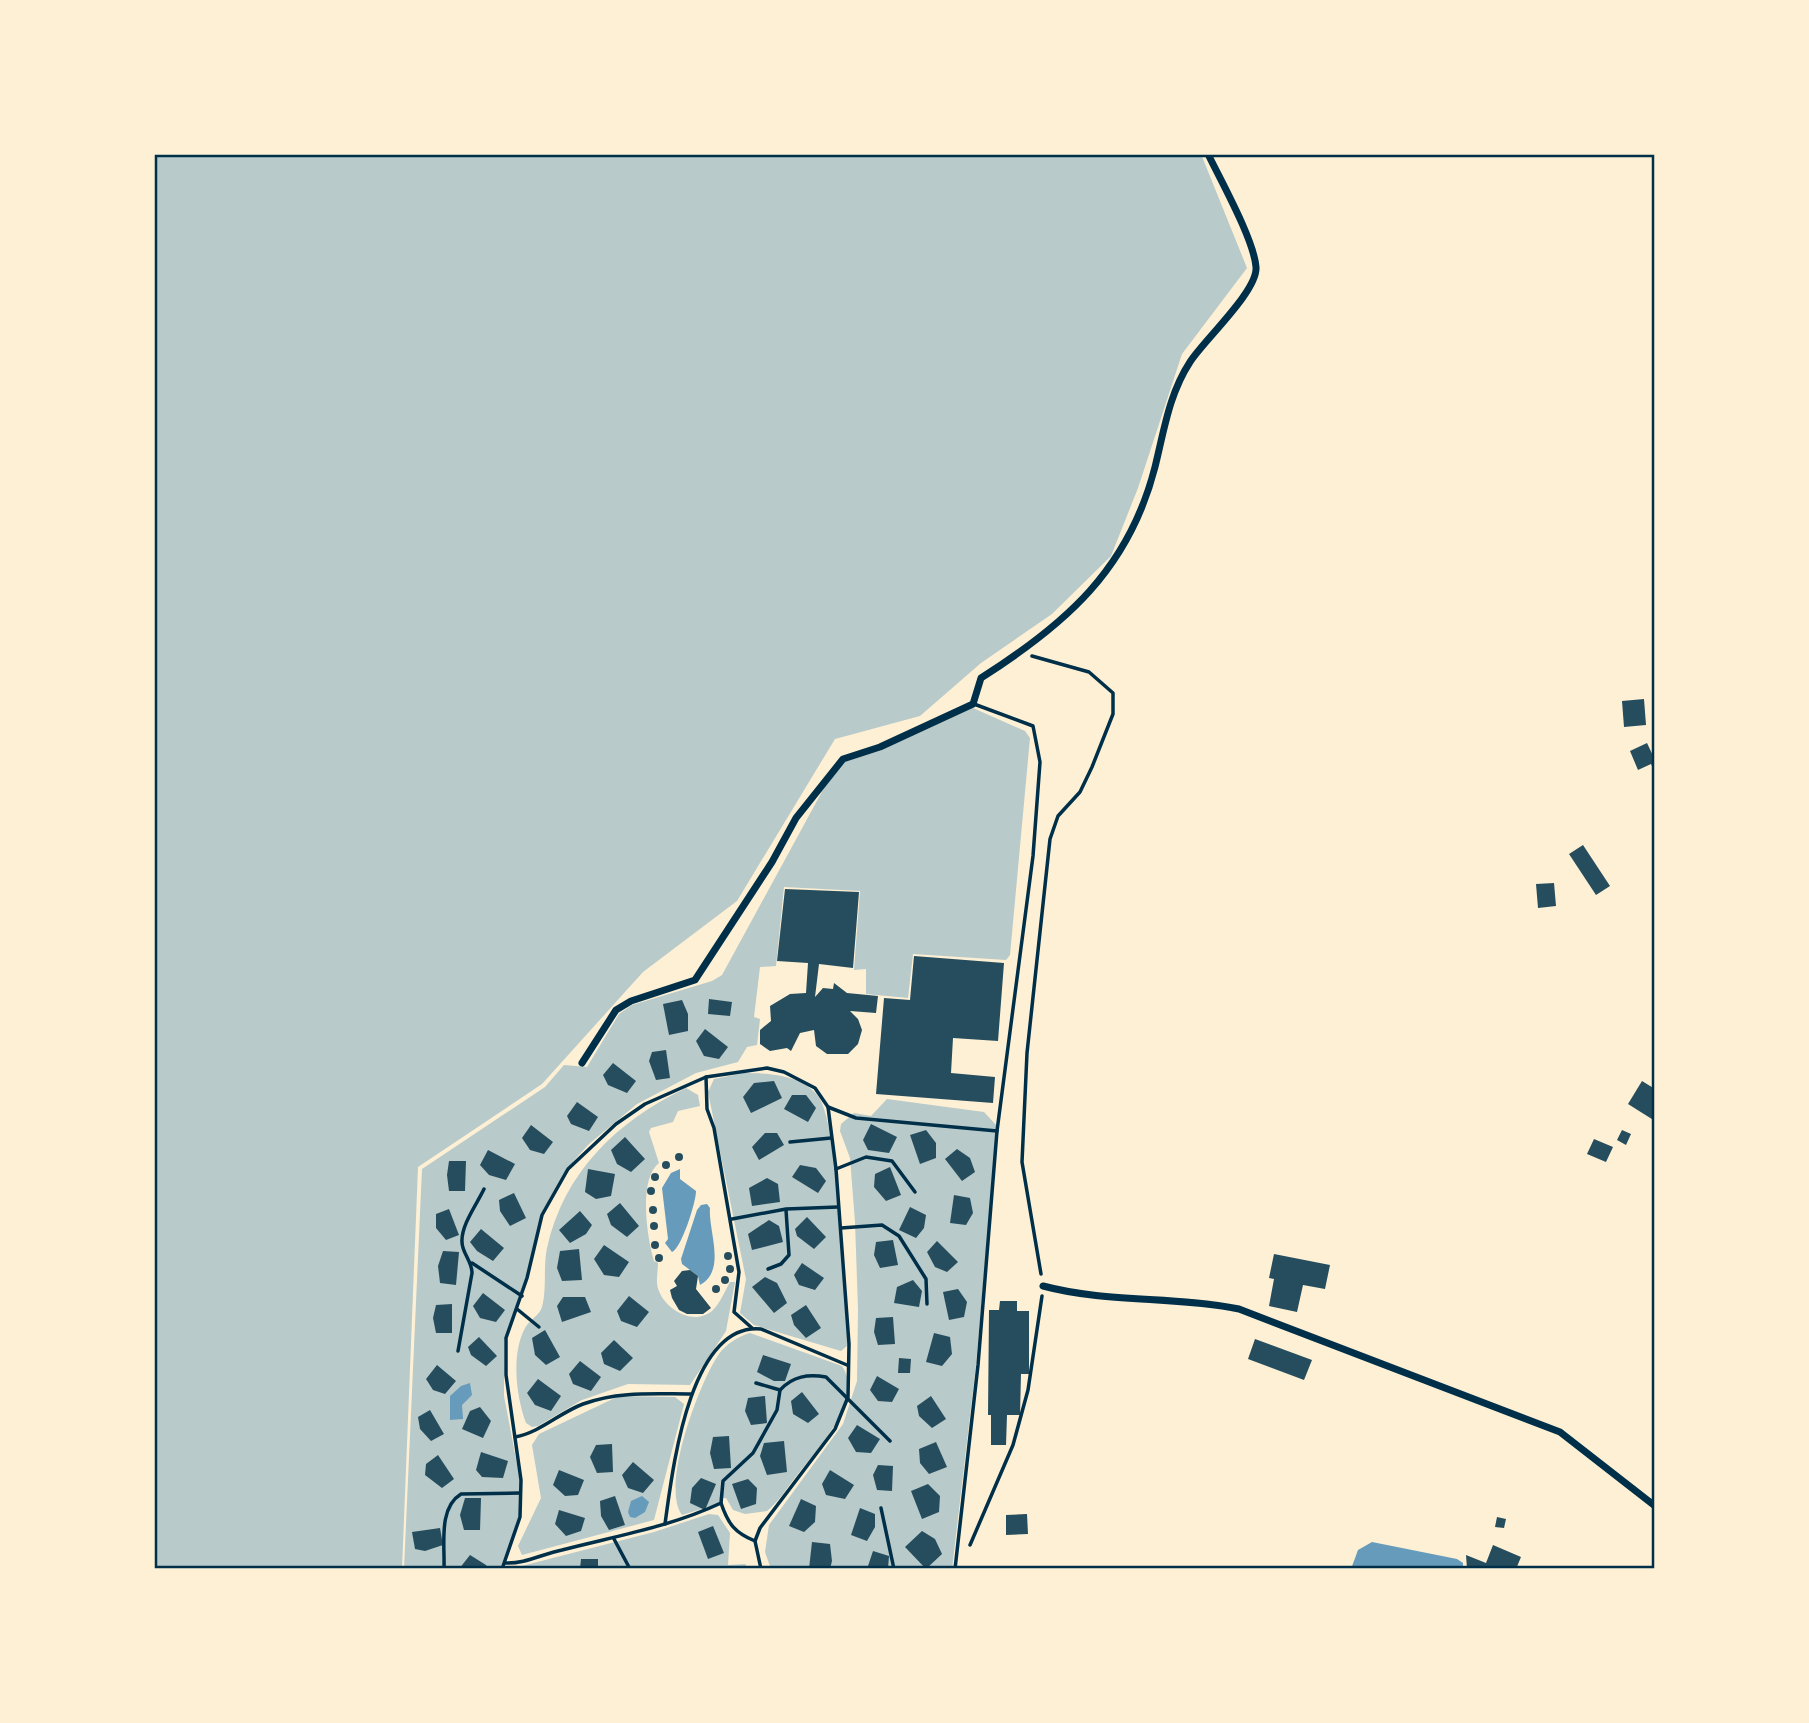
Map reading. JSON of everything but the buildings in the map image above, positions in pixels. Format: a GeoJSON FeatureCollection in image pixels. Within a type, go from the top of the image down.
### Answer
{"type":"FeatureCollection","features":[{"type":"Feature","properties":{"kind":"street"},"geometry":{"type":"LineString","coordinates":[[582,1063],[616,1010],[631,1001],[695,980],[772,862],[796,818],[843,759],[880,747],[973,704],[981,678],[1020,653],[1087,598],[1118,559],[1138,521],[1175,391],[1189,362],[1250,285],[1256,268],[1208,154]]}},
{"type":"Feature","properties":{"kind":"street"},"geometry":{"type":"LineString","coordinates":[[1043,1286],[1074,1294],[1210,1303],[1239,1309],[1560,1432],[1655,1506]]}},
{"type":"Feature","properties":{"kind":"lane"},"geometry":{"type":"LineString","coordinates":[[955,1569],[978,1365],[998,1131],[1033,856],[1040,762],[1033,726],[973,704]]}},
{"type":"Feature","properties":{"kind":"lane"},"geometry":{"type":"LineString","coordinates":[[502,1569],[520,1517],[515,1437],[506,1375],[506,1339],[522,1296],[542,1214],[568,1169],[616,1124],[645,1104],[706,1077],[767,1068],[803,1079],[815,1088],[828,1107],[836,1169],[849,1344],[848,1397],[835,1429],[760,1528],[755,1541],[761,1569]]}},
{"type":"Feature","properties":{"kind":"lane"},"geometry":{"type":"LineString","coordinates":[[706,1077],[708,1109],[714,1128],[739,1272],[734,1312],[752,1328]]}},
{"type":"Feature","properties":{"kind":"lane"},"geometry":{"type":"LineString","coordinates":[[828,1107],[856,1118],[998,1131]]}},
{"type":"Feature","properties":{"kind":"lane"},"geometry":{"type":"LineString","coordinates":[[790,1142],[831,1138]]}},
{"type":"Feature","properties":{"kind":"lane"},"geometry":{"type":"LineString","coordinates":[[836,1169],[866,1157],[892,1161],[915,1192]]}},
{"type":"Feature","properties":{"kind":"lane"},"geometry":{"type":"LineString","coordinates":[[484,1189],[461,1243],[472,1263],[522,1296]]}},
{"type":"Feature","properties":{"kind":"lane"},"geometry":{"type":"LineString","coordinates":[[732,1219],[786,1209],[838,1207]]}},
{"type":"Feature","properties":{"kind":"lane"},"geometry":{"type":"LineString","coordinates":[[768,1269],[781,1264],[789,1255],[786,1209]]}},
{"type":"Feature","properties":{"kind":"lane"},"geometry":{"type":"LineString","coordinates":[[841,1228],[882,1225],[899,1236],[926,1279],[927,1304]]}},
{"type":"Feature","properties":{"kind":"lane"},"geometry":{"type":"LineString","coordinates":[[458,1351],[472,1263]]}},
{"type":"Feature","properties":{"kind":"lane"},"geometry":{"type":"LineString","coordinates":[[517,1309],[539,1327]]}},
{"type":"Feature","properties":{"kind":"lane"},"geometry":{"type":"LineString","coordinates":[[665,1524],[678,1437],[691,1394],[712,1355],[727,1340],[752,1328],[761,1329],[847,1366]]}},
{"type":"Feature","properties":{"kind":"lane"},"geometry":{"type":"LineString","coordinates":[[755,1541],[740,1535],[729,1524],[721,1503],[723,1481],[753,1453],[777,1409],[780,1390],[799,1377],[826,1377],[848,1397],[867,1422],[890,1441]]}},
{"type":"Feature","properties":{"kind":"lane"},"geometry":{"type":"LineString","coordinates":[[755,1383],[780,1390]]}},
{"type":"Feature","properties":{"kind":"lane"},"geometry":{"type":"LineString","coordinates":[[515,1437],[529,1434],[581,1404],[617,1394],[691,1394]]}},
{"type":"Feature","properties":{"kind":"lane"},"geometry":{"type":"LineString","coordinates":[[444,1569],[446,1512],[453,1498],[461,1494],[520,1493]]}},
{"type":"Feature","properties":{"kind":"lane"},"geometry":{"type":"LineString","coordinates":[[505,1563],[517,1564],[561,1550],[682,1521],[721,1503]]}},
{"type":"Feature","properties":{"kind":"lane"},"geometry":{"type":"LineString","coordinates":[[881,1508],[894,1569]]}},
{"type":"Feature","properties":{"kind":"lane"},"geometry":{"type":"LineString","coordinates":[[614,1539],[630,1569]]}},
{"type":"Feature","properties":{"kind":"path"},"geometry":{"type":"LineString","coordinates":[[968,1553],[1013,1445],[1028,1390],[1043,1286],[1022,1162],[1027,1053],[1050,839],[1058,816],[1080,792],[1113,714],[1113,693],[1088,672],[1020,653]]}},
{"type":"Feature","properties":{"kind":"shaded area"},"geometry":{"type":"Polygon","coordinates":[[[154,154],[1201,154],[1247,268],[1182,354],[1138,488],[1111,556],[1052,614],[981,663],[920,716],[835,739],[737,901],[643,972],[542,1084],[418,1167],[402,1569],[154,1569],[154,154]]]}},
{"type":"Feature","properties":{"kind":"shaded area"},"geometry":{"type":"Polygon","coordinates":[[[973,708],[1025,731],[1030,738],[1010,955],[1006,960],[913,954],[908,998],[866,994],[866,969],[854,970],[860,891],[784,887],[776,966],[760,967],[754,1017],[760,1019],[757,1045],[747,1047],[738,1062],[696,1073],[637,1104],[589,1144],[567,1168],[541,1214],[526,1277],[504,1341],[504,1396],[520,1480],[519,1517],[500,1569],[404,1569],[422,1169],[545,1087],[564,1065],[587,1067],[619,1014],[632,1005],[712,981],[722,975],[824,788],[844,762],[882,750],[973,708]]]}},
{"type":"Feature","properties":{"kind":"shaded area"},"geometry":{"type":"Polygon","coordinates":[[[744,1073],[794,1079],[818,1096],[825,1113],[836,1175],[843,1254],[848,1345],[841,1351],[754,1325],[740,1313],[746,1279],[708,1092],[714,1079],[744,1073]]]}},
{"type":"Feature","properties":{"kind":"shaded area"},"geometry":{"type":"Polygon","coordinates":[[[686,1088],[698,1095],[700,1106],[678,1111],[673,1122],[651,1128],[649,1132],[659,1163],[652,1171],[646,1195],[649,1238],[654,1261],[658,1263],[659,1291],[674,1310],[690,1316],[706,1315],[716,1307],[730,1282],[735,1282],[726,1331],[690,1385],[628,1384],[582,1400],[532,1427],[526,1423],[520,1400],[516,1375],[518,1350],[525,1328],[542,1307],[547,1248],[566,1196],[580,1173],[616,1133],[661,1101],[686,1088]]]}},
{"type":"Feature","properties":{"kind":"shaded area"},"geometry":{"type":"Polygon","coordinates":[[[887,1099],[984,1112],[997,1126],[976,1365],[952,1569],[771,1569],[765,1552],[769,1525],[843,1424],[857,1381],[855,1222],[850,1158],[840,1131],[841,1124],[854,1113],[871,1116],[887,1099]]]}},
{"type":"Feature","properties":{"kind":"shaded area"},"geometry":{"type":"Polygon","coordinates":[[[750,1333],[842,1366],[848,1393],[843,1408],[826,1438],[767,1511],[745,1514],[733,1510],[726,1498],[721,1498],[718,1504],[682,1515],[676,1501],[676,1481],[679,1458],[693,1409],[719,1354],[733,1341],[750,1333]]]}},
{"type":"Feature","properties":{"kind":"shaded area"},"geometry":{"type":"Polygon","coordinates":[[[619,1396],[675,1397],[684,1404],[654,1520],[522,1555],[518,1546],[541,1498],[532,1445],[539,1434],[619,1396]]]}},
{"type":"Feature","properties":{"kind":"shaded area"},"geometry":{"type":"Polygon","coordinates":[[[709,1514],[718,1515],[730,1533],[728,1565],[745,1564],[749,1569],[510,1569],[654,1532],[709,1514]]]}},
{"type":"Feature","properties":{"kind":"water"},"geometry":{"type":"Polygon","coordinates":[[[680,1169],[680,1179],[696,1191],[694,1205],[680,1243],[672,1252],[665,1243],[668,1239],[662,1188],[671,1173],[680,1169]]]}},
{"type":"Feature","properties":{"kind":"water"},"geometry":{"type":"Polygon","coordinates":[[[707,1204],[710,1208],[715,1260],[713,1270],[700,1285],[698,1276],[682,1264],[681,1259],[697,1210],[701,1205],[707,1204]]]}},
{"type":"Feature","properties":{"kind":"water"},"geometry":{"type":"Polygon","coordinates":[[[470,1383],[472,1395],[462,1405],[463,1419],[450,1420],[450,1396],[461,1386],[470,1383]]]}},
{"type":"Feature","properties":{"kind":"water"},"geometry":{"type":"Polygon","coordinates":[[[642,1496],[649,1502],[645,1512],[635,1518],[630,1517],[628,1512],[631,1501],[642,1496]]]}},
{"type":"Feature","properties":{"kind":"water"},"geometry":{"type":"Polygon","coordinates":[[[1372,1542],[1457,1559],[1463,1563],[1463,1569],[1351,1569],[1358,1550],[1372,1542]]]}}]}
